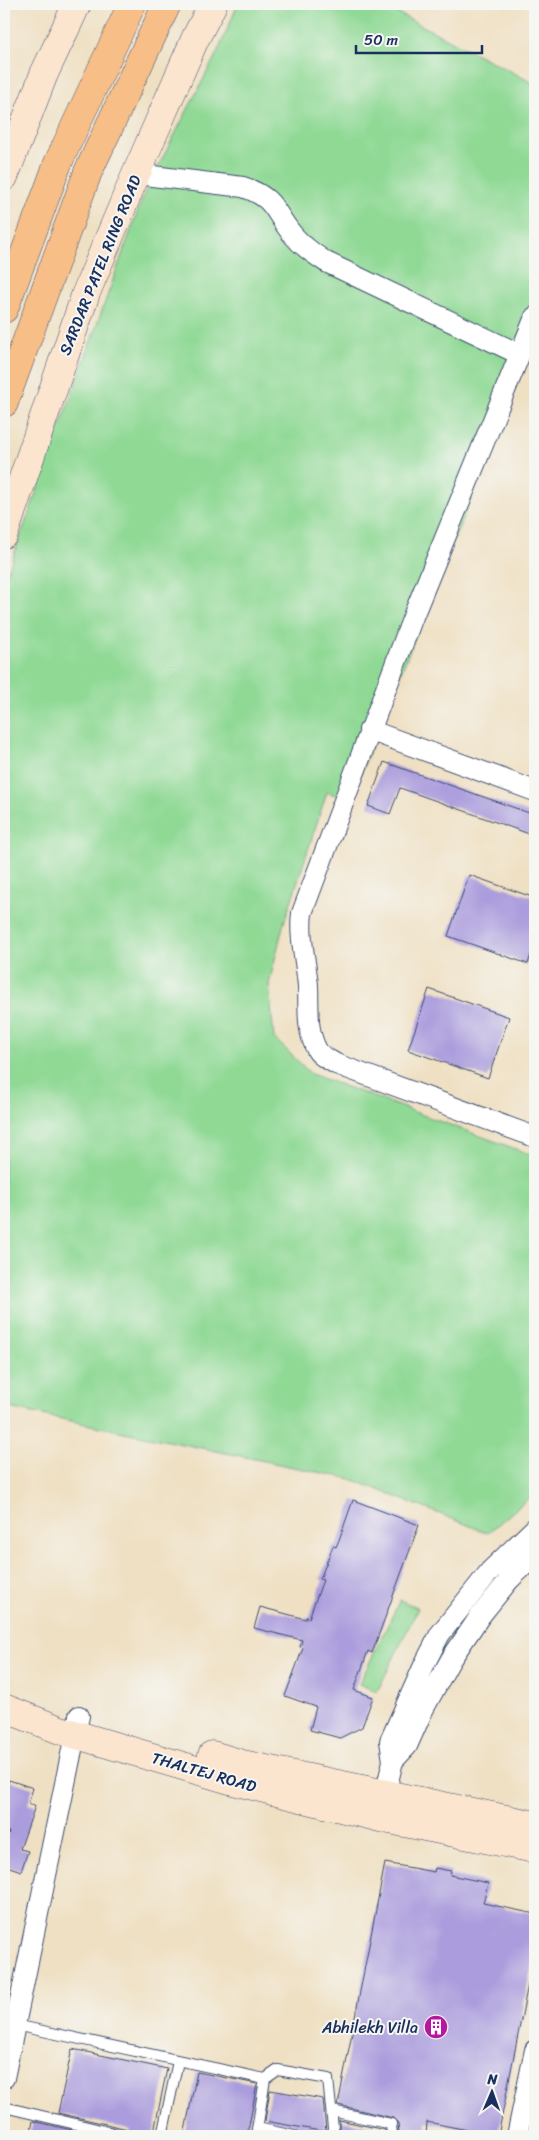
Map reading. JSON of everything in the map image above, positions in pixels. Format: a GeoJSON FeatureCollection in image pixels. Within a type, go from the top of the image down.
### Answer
{"type":"FeatureCollection","features":[{"type":"Feature","properties":{"kind":"highway"},"geometry":{"type":"LineString","coordinates":[[4,309],[58,163],[132,4]]}},
{"type":"Feature","properties":{"kind":"highway"},"geometry":{"type":"LineString","coordinates":[[4,403],[88,172],[167,4]]}},
{"type":"Feature","properties":{"kind":"street"},"geometry":{"type":"LineString","coordinates":[[4,177],[44,74],[77,4]]}},
{"type":"Feature","properties":{"kind":"street","name":"SARDAR PATEL RING ROAD"},"geometry":{"type":"LineString","coordinates":[[4,534],[86,293],[195,39],[213,4]]}},
{"type":"Feature","properties":{"kind":"street"},"geometry":{"type":"LineString","coordinates":[[136,174],[243,188],[260,193],[272,204],[294,237],[308,250],[326,262],[519,354]]}},
{"type":"Feature","properties":{"kind":"street"},"geometry":{"type":"LineString","coordinates":[[535,317],[414,614],[302,912],[300,930],[308,986],[308,1017],[312,1039],[318,1053],[336,1064],[535,1138]]}},
{"type":"Feature","properties":{"kind":"street"},"geometry":{"type":"LineString","coordinates":[[370,730],[535,791]]}},
{"type":"Feature","properties":{"kind":"street"},"geometry":{"type":"LineString","coordinates":[[382,1805],[393,1761],[390,1740],[425,1662],[440,1634],[490,1571],[535,1528]]}},
{"type":"Feature","properties":{"kind":"street"},"geometry":{"type":"LineString","coordinates":[[393,1761],[407,1746],[423,1710],[451,1659],[480,1616],[509,1580],[535,1555]]}},
{"type":"Feature","properties":{"kind":"street"},"geometry":{"type":"LineString","coordinates":[[4,1688],[78,1725]]}},
{"type":"Feature","properties":{"kind":"street"},"geometry":{"type":"LineString","coordinates":[[4,1708],[242,1764],[382,1805],[471,1824],[535,1849]]}},
{"type":"Feature","properties":{"kind":"street"},"geometry":{"type":"LineString","coordinates":[[4,2078],[78,1725]]}},
{"type":"Feature","properties":{"kind":"street"},"geometry":{"type":"LineString","coordinates":[[410,1811],[452,1791],[535,1808]]}},
{"type":"Feature","properties":{"kind":"street"},"geometry":{"type":"LineString","coordinates":[[410,1811],[454,1849],[535,1866]]}},
{"type":"Feature","properties":{"kind":"street"},"geometry":{"type":"LineString","coordinates":[[471,1824],[535,1825]]}},
{"type":"Feature","properties":{"kind":"street"},"geometry":{"type":"LineString","coordinates":[[517,2136],[535,2050]]}},
{"type":"Feature","properties":{"kind":"lane"},"geometry":{"type":"LineString","coordinates":[[15,2024],[265,2079]]}},
{"type":"Feature","properties":{"kind":"lane"},"geometry":{"type":"LineString","coordinates":[[162,2136],[178,2061]]}},
{"type":"Feature","properties":{"kind":"lane"},"geometry":{"type":"LineString","coordinates":[[294,2136],[256,2132],[265,2079],[278,2070],[328,2079],[332,2111],[332,2136]]}},
{"type":"Feature","properties":{"kind":"lane"},"geometry":{"type":"LineString","coordinates":[[4,2107],[126,2136]]}},
{"type":"Feature","properties":{"kind":"lane"},"geometry":{"type":"LineString","coordinates":[[332,2111],[391,2124],[392,2136]]}},
{"type":"Feature","properties":{"kind":"green space"},"geometry":{"type":"Polygon","coordinates":[[[238,4],[380,4],[535,84],[535,337],[350,800],[327,792],[283,926],[269,984],[274,1038],[311,1074],[535,1156],[535,1494],[488,1533],[351,1479],[4,1407],[4,582],[144,194],[219,49],[238,4]]]}},
{"type":"Feature","properties":{"kind":"green space"},"geometry":{"type":"Polygon","coordinates":[[[400,1600],[418,1608],[377,1692],[359,1684],[400,1600]]]}},
{"type":"Feature","properties":{"kind":"building"},"geometry":{"type":"Polygon","coordinates":[[[384,762],[535,815],[535,836],[400,788],[390,814],[368,806],[384,762]]]}},
{"type":"Feature","properties":{"kind":"building"},"geometry":{"type":"Polygon","coordinates":[[[469,875],[535,898],[535,942],[528,964],[448,936],[469,875]]]}},
{"type":"Feature","properties":{"kind":"building"},"geometry":{"type":"Polygon","coordinates":[[[429,989],[509,1017],[488,1078],[408,1050],[429,989]]]}},
{"type":"Feature","properties":{"kind":"building"},"geometry":{"type":"Polygon","coordinates":[[[353,1500],[419,1525],[372,1653],[368,1651],[354,1690],[373,1697],[362,1727],[340,1738],[310,1730],[316,1707],[285,1696],[303,1648],[300,1647],[302,1640],[254,1628],[260,1607],[306,1619],[307,1616],[309,1618],[323,1580],[320,1579],[333,1546],[336,1547],[339,1540],[353,1500]]]}},
{"type":"Feature","properties":{"kind":"building"},"geometry":{"type":"Polygon","coordinates":[[[9,1780],[33,1788],[28,1804],[35,1806],[20,1849],[28,1851],[21,1871],[4,1865],[4,1846],[9,1832],[4,1830],[4,1794],[9,1780]]]}},
{"type":"Feature","properties":{"kind":"building","name":"Abhilekh Villa"},"geometry":{"type":"Polygon","coordinates":[[[385,1863],[434,1872],[435,1868],[451,1871],[450,1875],[488,1883],[483,1903],[535,1914],[535,1949],[498,2136],[427,2122],[426,2136],[399,2136],[398,2123],[393,2118],[338,2105],[385,1863]]]}},
{"type":"Feature","properties":{"kind":"building"},"geometry":{"type":"Polygon","coordinates":[[[72,2049],[167,2069],[153,2136],[133,2136],[128,2129],[58,2113],[72,2049]]]}},
{"type":"Feature","properties":{"kind":"building"},"geometry":{"type":"Polygon","coordinates":[[[197,2072],[257,2084],[247,2136],[184,2136],[197,2072]]]}},
{"type":"Feature","properties":{"kind":"building"},"geometry":{"type":"Polygon","coordinates":[[[270,2090],[323,2099],[326,2132],[265,2121],[270,2090]]]}},
{"type":"Feature","properties":{"kind":"building"},"geometry":{"type":"Polygon","coordinates":[[[339,2120],[385,2130],[385,2136],[339,2134],[339,2120]]]}},
{"type":"Feature","properties":{"kind":"building"},"geometry":{"type":"Polygon","coordinates":[[[33,2121],[97,2136],[30,2136],[33,2121]]]}},
{"type":"Feature","properties":{"kind":"place","name":"Abhilekh Villa"},"geometry":{"type":"Point","coordinates":[436,2027]}}]}
